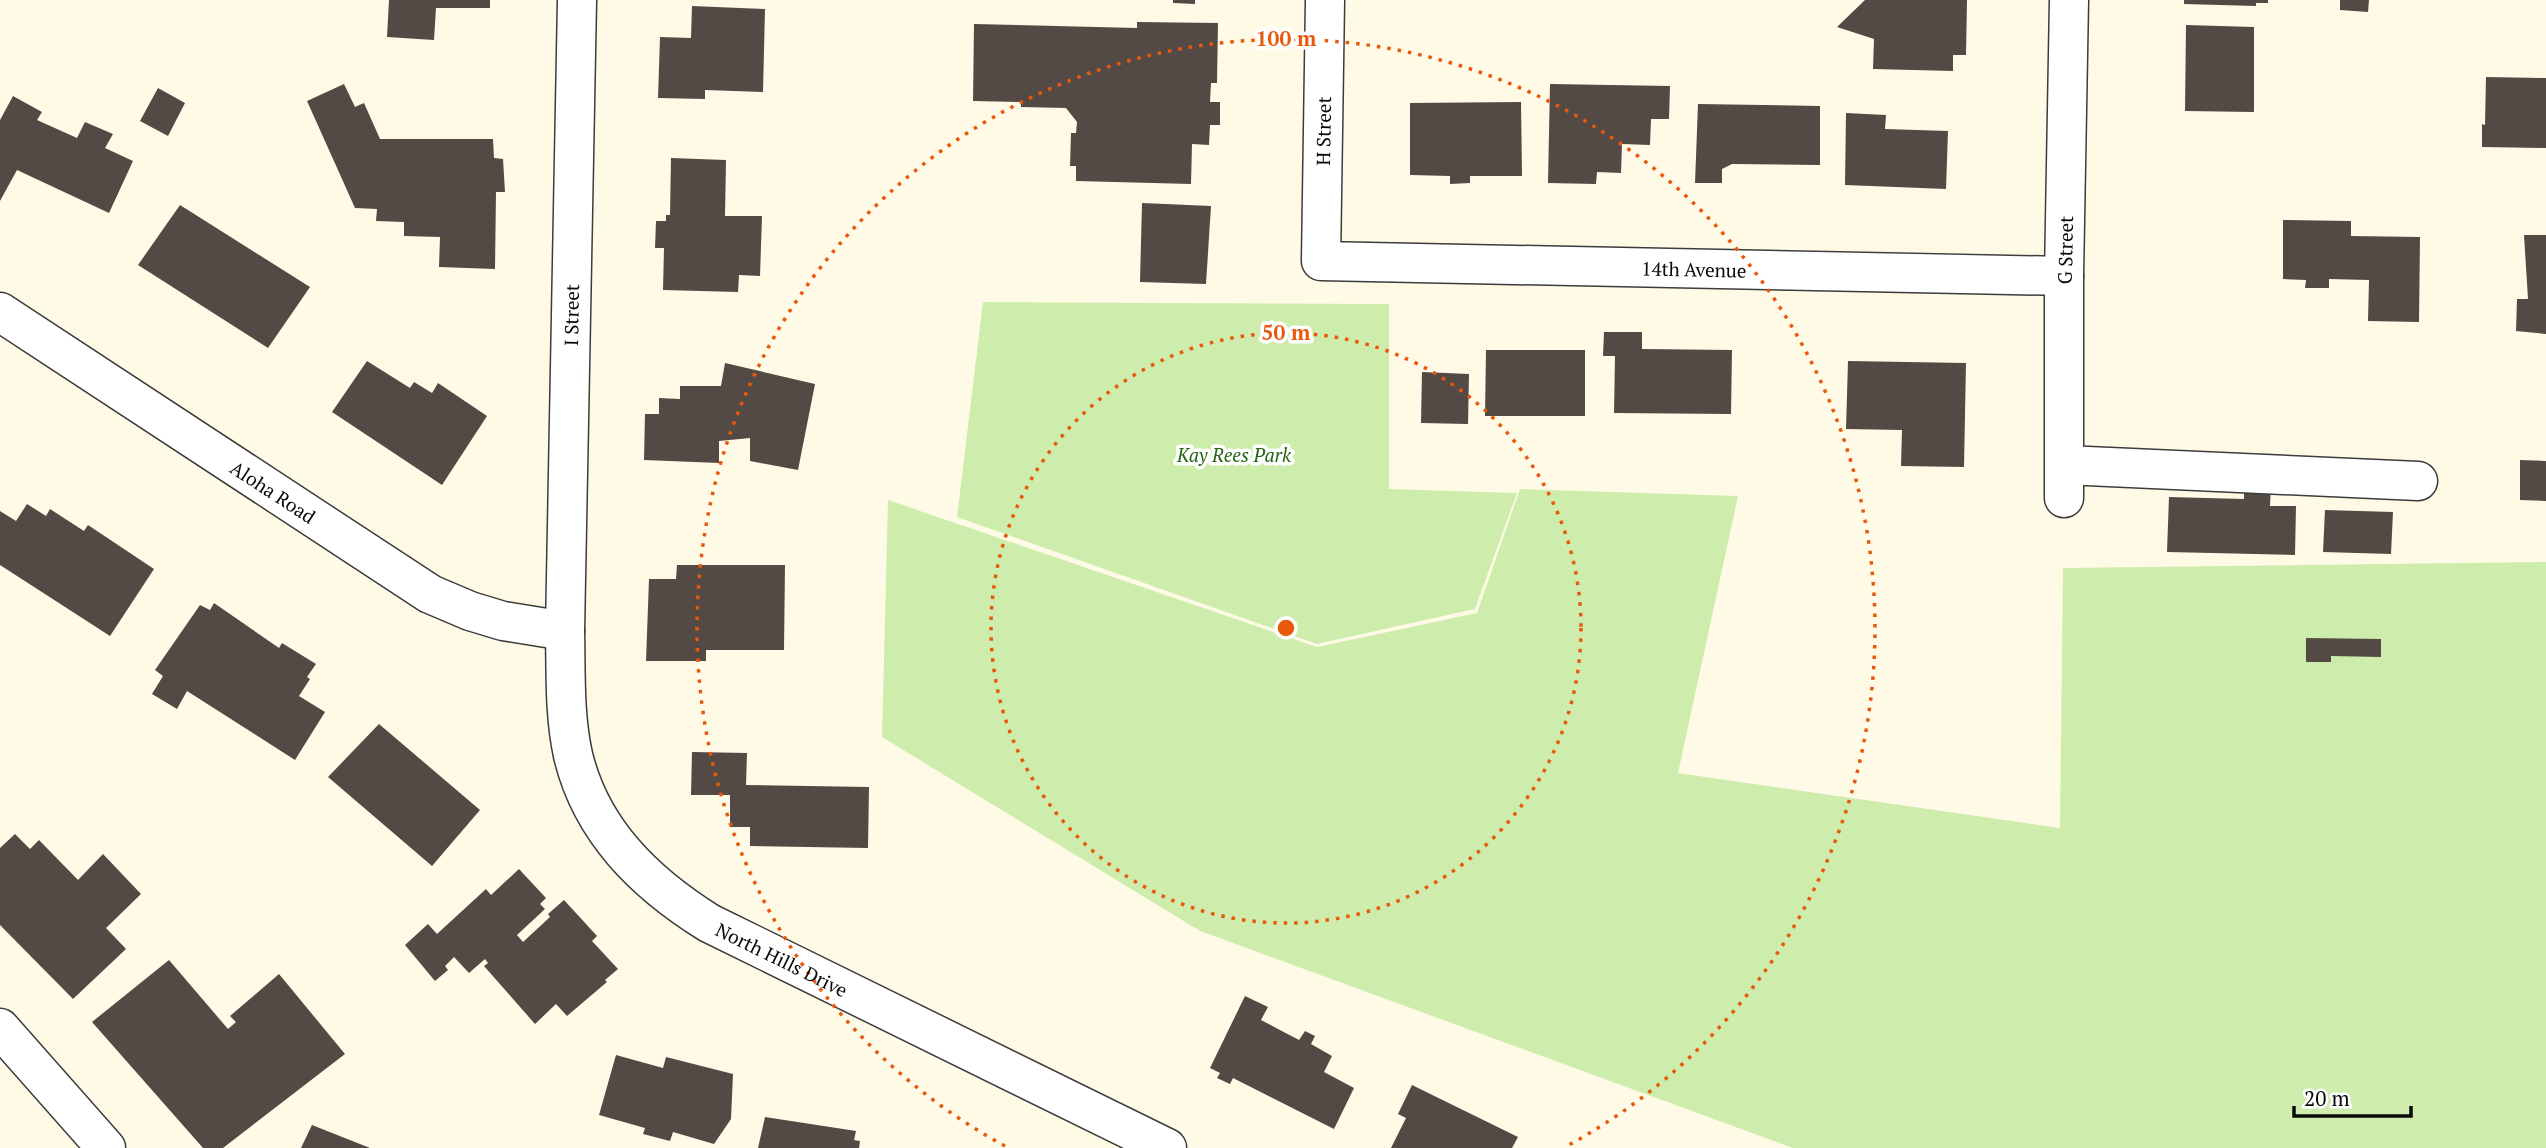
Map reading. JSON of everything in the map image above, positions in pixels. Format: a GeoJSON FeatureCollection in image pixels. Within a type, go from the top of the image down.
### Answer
{"type":"FeatureCollection","features":[{"type":"Feature","properties":{"kind":"street","name":"I Street"},"geometry":{"type":"LineString","coordinates":[[565,631],[577,0]]}},
{"type":"Feature","properties":{"kind":"street","name":"H Street"},"geometry":{"type":"LineString","coordinates":[[1321,261],[1325,0]]}},
{"type":"Feature","properties":{"kind":"street","name":"G Street"},"geometry":{"type":"LineString","coordinates":[[2069,0],[2064,276],[2064,481],[2418,481]]}},
{"type":"Feature","properties":{"kind":"street","name":"14th Avenue"},"geometry":{"type":"LineString","coordinates":[[1321,261],[2064,276]]}},
{"type":"Feature","properties":{"kind":"street","name":"Aloha Road"},"geometry":{"type":"LineString","coordinates":[[0,312],[430,594],[503,621],[565,631]]}},
{"type":"Feature","properties":{"kind":"street","name":"North Hills Drive"},"geometry":{"type":"LineString","coordinates":[[565,631],[566,708],[573,756],[590,801],[613,841],[640,872],[673,900],[747,943],[1167,1148]]}},
{"type":"Feature","properties":{"kind":"street"},"geometry":{"type":"LineString","coordinates":[[0,1028],[106,1148]]}},
{"type":"Feature","properties":{"kind":"green space","name":"Kay Rees Park"},"geometry":{"type":"Polygon","coordinates":[[[983,302],[1389,304],[1389,489],[1517,493],[1475,609],[1317,644],[957,517],[983,302]]]}},
{"type":"Feature","properties":{"kind":"green space"},"geometry":{"type":"Polygon","coordinates":[[[1520,489],[1738,496],[1678,773],[2060,828],[2063,568],[2546,562],[2546,1148],[1793,1148],[1200,931],[882,737],[888,500],[1317,647],[1477,613],[1520,489]]]}},
{"type":"Feature","properties":{"kind":"building"},"geometry":{"type":"Polygon","coordinates":[[[389,0],[490,0],[490,8],[436,8],[434,40],[387,37],[389,0]]]}},
{"type":"Feature","properties":{"kind":"building"},"geometry":{"type":"Polygon","coordinates":[[[1173,0],[1195,0],[1195,4],[1173,3],[1173,0]]]}},
{"type":"Feature","properties":{"kind":"building"},"geometry":{"type":"Polygon","coordinates":[[[1865,0],[1967,0],[1966,55],[1953,55],[1953,71],[1873,69],[1874,39],[1837,27],[1865,0]]]}},
{"type":"Feature","properties":{"kind":"building"},"geometry":{"type":"Polygon","coordinates":[[[2184,0],[2268,0],[2268,3],[2256,3],[2256,6],[2184,4],[2184,0]]]}},
{"type":"Feature","properties":{"kind":"building"},"geometry":{"type":"Polygon","coordinates":[[[2340,0],[2369,0],[2368,12],[2340,10],[2340,0]]]}},
{"type":"Feature","properties":{"kind":"building"},"geometry":{"type":"Polygon","coordinates":[[[692,6],[765,9],[763,92],[705,90],[705,99],[658,98],[660,37],[691,38],[692,6]]]}},
{"type":"Feature","properties":{"kind":"building"},"geometry":{"type":"Polygon","coordinates":[[[1137,22],[1218,23],[1217,83],[1211,83],[1210,102],[1220,102],[1220,125],[1210,125],[1209,145],[1192,144],[1191,184],[1076,181],[1076,166],[1070,166],[1071,133],[1076,133],[1077,122],[1066,108],[1021,107],[1021,102],[973,101],[974,24],[1137,28],[1137,22]]]}},
{"type":"Feature","properties":{"kind":"building"},"geometry":{"type":"Polygon","coordinates":[[[2186,25],[2254,27],[2254,112],[2185,111],[2186,25]]]}},
{"type":"Feature","properties":{"kind":"building"},"geometry":{"type":"Polygon","coordinates":[[[2486,77],[2546,78],[2546,148],[2482,147],[2486,77]]]}},
{"type":"Feature","properties":{"kind":"building"},"geometry":{"type":"Polygon","coordinates":[[[344,84],[355,107],[364,103],[380,139],[493,139],[494,158],[503,159],[505,192],[496,192],[495,269],[439,267],[440,237],[404,236],[404,222],[376,221],[377,209],[355,208],[307,101],[344,84]]]}},
{"type":"Feature","properties":{"kind":"building"},"geometry":{"type":"Polygon","coordinates":[[[1550,84],[1670,86],[1669,119],[1651,119],[1650,145],[1622,144],[1621,173],[1597,172],[1596,184],[1548,183],[1550,84]]]}},
{"type":"Feature","properties":{"kind":"building"},"geometry":{"type":"Polygon","coordinates":[[[158,88],[185,103],[168,136],[140,121],[158,88]]]}},
{"type":"Feature","properties":{"kind":"building"},"geometry":{"type":"Polygon","coordinates":[[[13,96],[42,112],[37,120],[77,138],[85,122],[113,134],[105,148],[133,161],[109,213],[17,170],[0,201],[0,120],[13,96]]]}},
{"type":"Feature","properties":{"kind":"building"},"geometry":{"type":"Polygon","coordinates":[[[1521,102],[1522,176],[1470,176],[1470,183],[1450,184],[1450,176],[1410,175],[1410,103],[1521,102]]]}},
{"type":"Feature","properties":{"kind":"building"},"geometry":{"type":"Polygon","coordinates":[[[1698,104],[1820,106],[1820,165],[1732,164],[1722,169],[1722,183],[1695,183],[1698,104]]]}},
{"type":"Feature","properties":{"kind":"building"},"geometry":{"type":"Polygon","coordinates":[[[1846,113],[1886,115],[1885,129],[1948,131],[1946,189],[1845,185],[1846,113]]]}},
{"type":"Feature","properties":{"kind":"building"},"geometry":{"type":"Polygon","coordinates":[[[671,158],[726,160],[725,216],[762,216],[760,276],[739,275],[738,292],[663,290],[664,248],[655,248],[656,221],[666,221],[666,215],[670,215],[671,158]]]}},
{"type":"Feature","properties":{"kind":"building"},"geometry":{"type":"Polygon","coordinates":[[[1142,203],[1211,206],[1206,284],[1140,282],[1142,203]]]}},
{"type":"Feature","properties":{"kind":"building"},"geometry":{"type":"Polygon","coordinates":[[[180,205],[310,287],[268,348],[138,265],[180,205]]]}},
{"type":"Feature","properties":{"kind":"building"},"geometry":{"type":"Polygon","coordinates":[[[2283,220],[2351,221],[2351,236],[2420,237],[2419,322],[2368,321],[2369,280],[2329,279],[2329,288],[2305,288],[2306,280],[2283,279],[2283,220]]]}},
{"type":"Feature","properties":{"kind":"building"},"geometry":{"type":"Polygon","coordinates":[[[2524,235],[2546,235],[2546,334],[2516,331],[2517,299],[2528,299],[2524,235]]]}},
{"type":"Feature","properties":{"kind":"building"},"geometry":{"type":"Polygon","coordinates":[[[1604,332],[1642,332],[1642,349],[1732,350],[1731,414],[1614,413],[1615,356],[1603,356],[1604,332]]]}},
{"type":"Feature","properties":{"kind":"building"},"geometry":{"type":"Polygon","coordinates":[[[1486,350],[1585,350],[1585,416],[1485,416],[1486,350]]]}},
{"type":"Feature","properties":{"kind":"building"},"geometry":{"type":"Polygon","coordinates":[[[367,361],[410,388],[414,382],[432,393],[438,383],[487,416],[442,485],[332,412],[367,361]]]}},
{"type":"Feature","properties":{"kind":"building"},"geometry":{"type":"Polygon","coordinates":[[[1848,361],[1966,363],[1964,467],[1901,466],[1902,430],[1846,429],[1848,361]]]}},
{"type":"Feature","properties":{"kind":"building"},"geometry":{"type":"Polygon","coordinates":[[[725,363],[815,384],[798,470],[750,461],[750,438],[719,441],[719,463],[644,460],[645,414],[659,414],[659,398],[680,399],[680,386],[721,386],[725,363]]]}},
{"type":"Feature","properties":{"kind":"building"},"geometry":{"type":"Polygon","coordinates":[[[1422,372],[1469,374],[1468,424],[1421,423],[1422,372]]]}},
{"type":"Feature","properties":{"kind":"building"},"geometry":{"type":"Polygon","coordinates":[[[2520,460],[2546,461],[2546,501],[2520,500],[2520,460]]]}},
{"type":"Feature","properties":{"kind":"building"},"geometry":{"type":"Polygon","coordinates":[[[2244,484],[2271,484],[2270,506],[2296,506],[2295,555],[2167,552],[2169,497],[2244,499],[2244,484]]]}},
{"type":"Feature","properties":{"kind":"building"},"geometry":{"type":"Polygon","coordinates":[[[27,504],[46,516],[50,509],[84,531],[88,525],[154,569],[110,636],[0,565],[0,511],[16,521],[27,504]]]}},
{"type":"Feature","properties":{"kind":"building"},"geometry":{"type":"Polygon","coordinates":[[[2325,510],[2393,512],[2391,554],[2323,552],[2325,510]]]}},
{"type":"Feature","properties":{"kind":"building"},"geometry":{"type":"Polygon","coordinates":[[[677,565],[785,565],[784,650],[706,650],[706,661],[646,661],[649,579],[676,579],[677,565]]]}},
{"type":"Feature","properties":{"kind":"building"},"geometry":{"type":"Polygon","coordinates":[[[214,603],[279,648],[282,643],[316,664],[299,696],[325,712],[295,760],[187,691],[177,709],[152,694],[163,676],[155,670],[200,605],[210,610],[214,603]]]}},
{"type":"Feature","properties":{"kind":"building"},"geometry":{"type":"Polygon","coordinates":[[[2306,638],[2381,639],[2381,657],[2331,656],[2331,662],[2306,662],[2306,638]]]}},
{"type":"Feature","properties":{"kind":"building"},"geometry":{"type":"Polygon","coordinates":[[[379,724],[480,810],[432,866],[328,777],[379,724]]]}},
{"type":"Feature","properties":{"kind":"building"},"geometry":{"type":"Polygon","coordinates":[[[692,752],[747,753],[746,785],[869,787],[868,848],[750,846],[750,827],[730,827],[730,795],[691,795],[692,752]]]}},
{"type":"Feature","properties":{"kind":"building"},"geometry":{"type":"Polygon","coordinates":[[[15,834],[30,849],[39,840],[78,880],[103,854],[141,894],[106,928],[126,949],[73,999],[0,925],[0,848],[15,834]]]}},
{"type":"Feature","properties":{"kind":"building"},"geometry":{"type":"Polygon","coordinates":[[[519,869],[546,898],[540,904],[545,909],[517,935],[523,942],[564,900],[597,936],[592,941],[618,969],[605,980],[607,982],[567,1016],[556,1004],[535,1024],[484,966],[488,963],[485,959],[469,973],[454,957],[445,966],[448,970],[435,981],[405,945],[428,924],[437,934],[486,889],[491,895],[519,869]]]}},
{"type":"Feature","properties":{"kind":"building"},"geometry":{"type":"Polygon","coordinates":[[[169,960],[228,1029],[236,1022],[230,1016],[279,974],[345,1054],[223,1148],[203,1148],[92,1022],[169,960]]]}},
{"type":"Feature","properties":{"kind":"building"},"geometry":{"type":"Polygon","coordinates":[[[1245,996],[1268,1007],[1261,1020],[1299,1040],[1305,1031],[1315,1036],[1311,1044],[1332,1056],[1324,1072],[1354,1088],[1334,1129],[1233,1078],[1230,1084],[1217,1078],[1220,1073],[1210,1068],[1245,996]]]}},
{"type":"Feature","properties":{"kind":"building"},"geometry":{"type":"Polygon","coordinates":[[[616,1055],[663,1068],[666,1057],[733,1074],[731,1119],[714,1144],[673,1132],[670,1141],[643,1134],[645,1128],[599,1115],[616,1055]]]}},
{"type":"Feature","properties":{"kind":"building"},"geometry":{"type":"Polygon","coordinates":[[[1412,1085],[1518,1137],[1512,1148],[1391,1148],[1406,1118],[1398,1114],[1412,1085]]]}},
{"type":"Feature","properties":{"kind":"building"},"geometry":{"type":"Polygon","coordinates":[[[765,1117],[856,1131],[854,1140],[860,1141],[859,1148],[758,1148],[765,1117]]]}},
{"type":"Feature","properties":{"kind":"building"},"geometry":{"type":"Polygon","coordinates":[[[312,1125],[370,1148],[301,1148],[312,1125]]]}}]}
